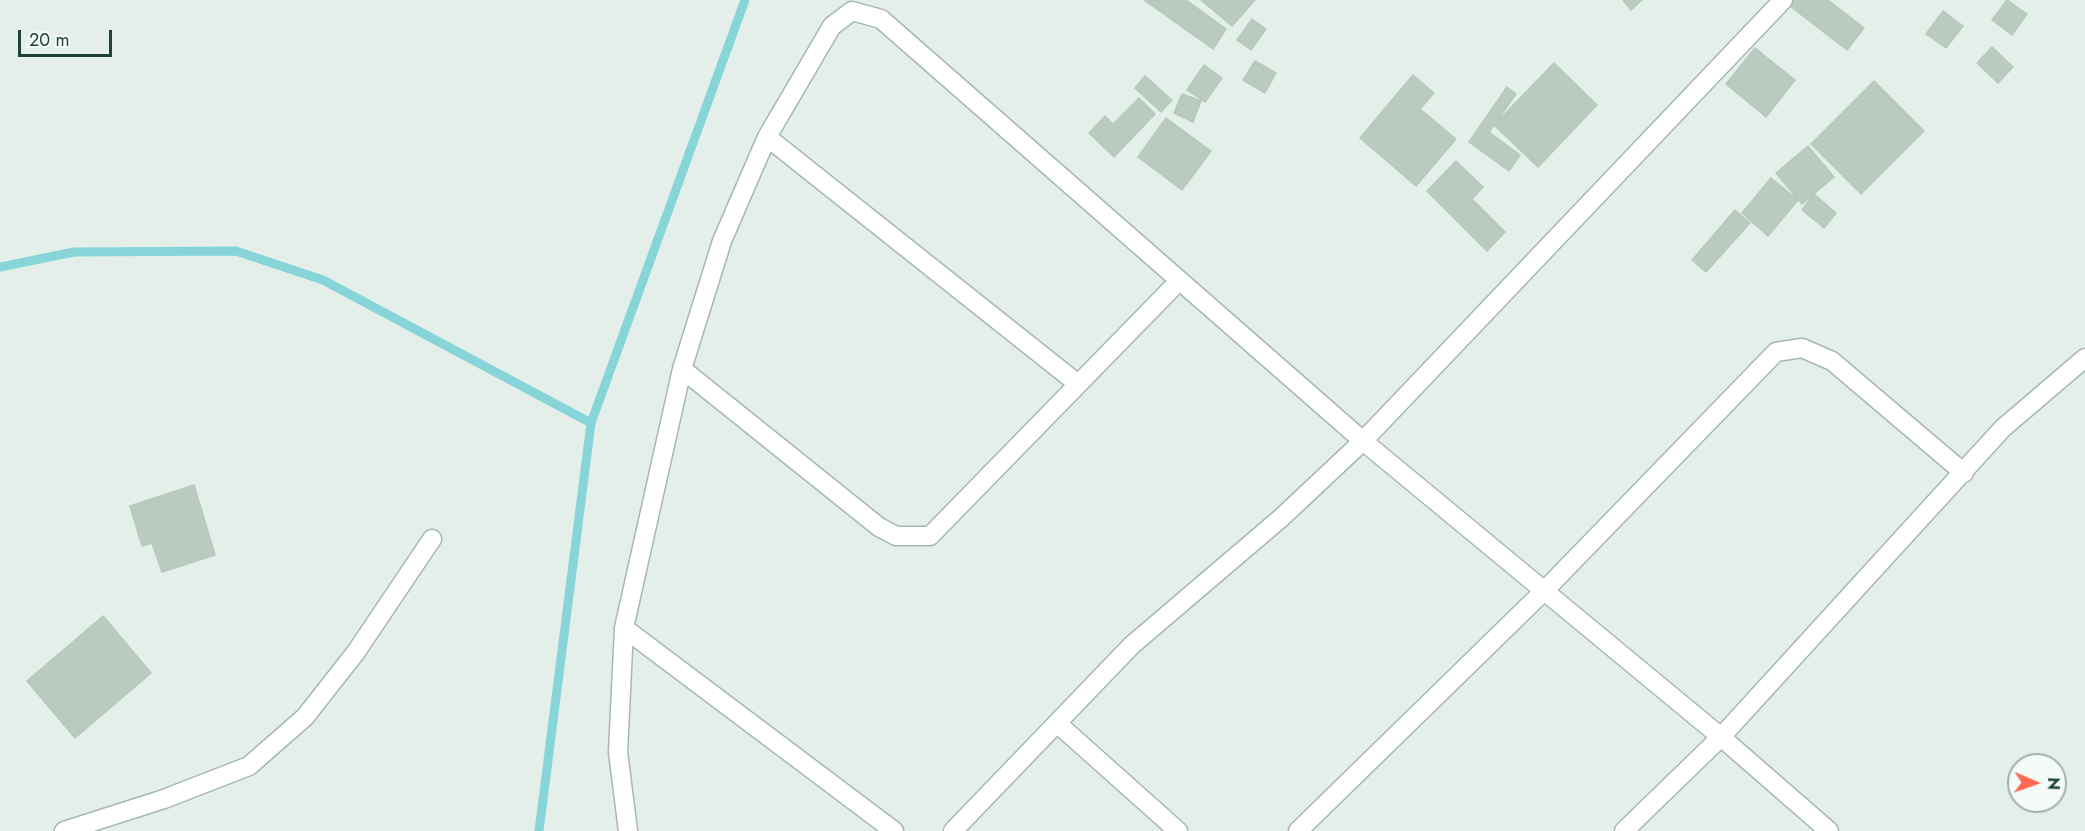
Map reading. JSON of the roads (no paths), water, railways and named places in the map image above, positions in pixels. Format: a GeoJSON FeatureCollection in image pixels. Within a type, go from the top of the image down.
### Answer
{"type":"FeatureCollection","features":[{"type":"Feature","properties":{"kind":"street"},"geometry":{"type":"LineString","coordinates":[[953,831],[1132,645],[1281,518],[1363,441],[1783,0]]}},
{"type":"Feature","properties":{"kind":"street"},"geometry":{"type":"LineString","coordinates":[[628,831],[618,752],[624,628],[682,369],[722,241],[767,137],[832,26],[852,11],[881,19],[1178,282],[1363,441],[1721,736],[1829,831]]}},
{"type":"Feature","properties":{"kind":"street"},"geometry":{"type":"LineString","coordinates":[[767,137],[1078,384]]}},
{"type":"Feature","properties":{"kind":"street"},"geometry":{"type":"LineString","coordinates":[[682,369],[879,527],[896,537],[930,536],[1178,282]]}},
{"type":"Feature","properties":{"kind":"street"},"geometry":{"type":"LineString","coordinates":[[1298,831],[1545,590],[1776,351],[1802,348],[1832,361],[1964,473]]}},
{"type":"Feature","properties":{"kind":"street"},"geometry":{"type":"LineString","coordinates":[[1624,831],[1721,736],[2003,428],[2085,358]]}},
{"type":"Feature","properties":{"kind":"street"},"geometry":{"type":"LineString","coordinates":[[64,831],[164,799],[249,766],[305,717],[356,652],[432,539]]}},
{"type":"Feature","properties":{"kind":"street"},"geometry":{"type":"LineString","coordinates":[[624,628],[894,831]]}},
{"type":"Feature","properties":{"kind":"street"},"geometry":{"type":"LineString","coordinates":[[1058,724],[1178,831]]}},
{"type":"Feature","properties":{"kind":"waterway"},"geometry":{"type":"LineString","coordinates":[[539,831],[591,423],[745,0]]}},
{"type":"Feature","properties":{"kind":"waterway"},"geometry":{"type":"LineString","coordinates":[[0,267],[74,252],[236,251],[323,280],[591,423]]}}]}
